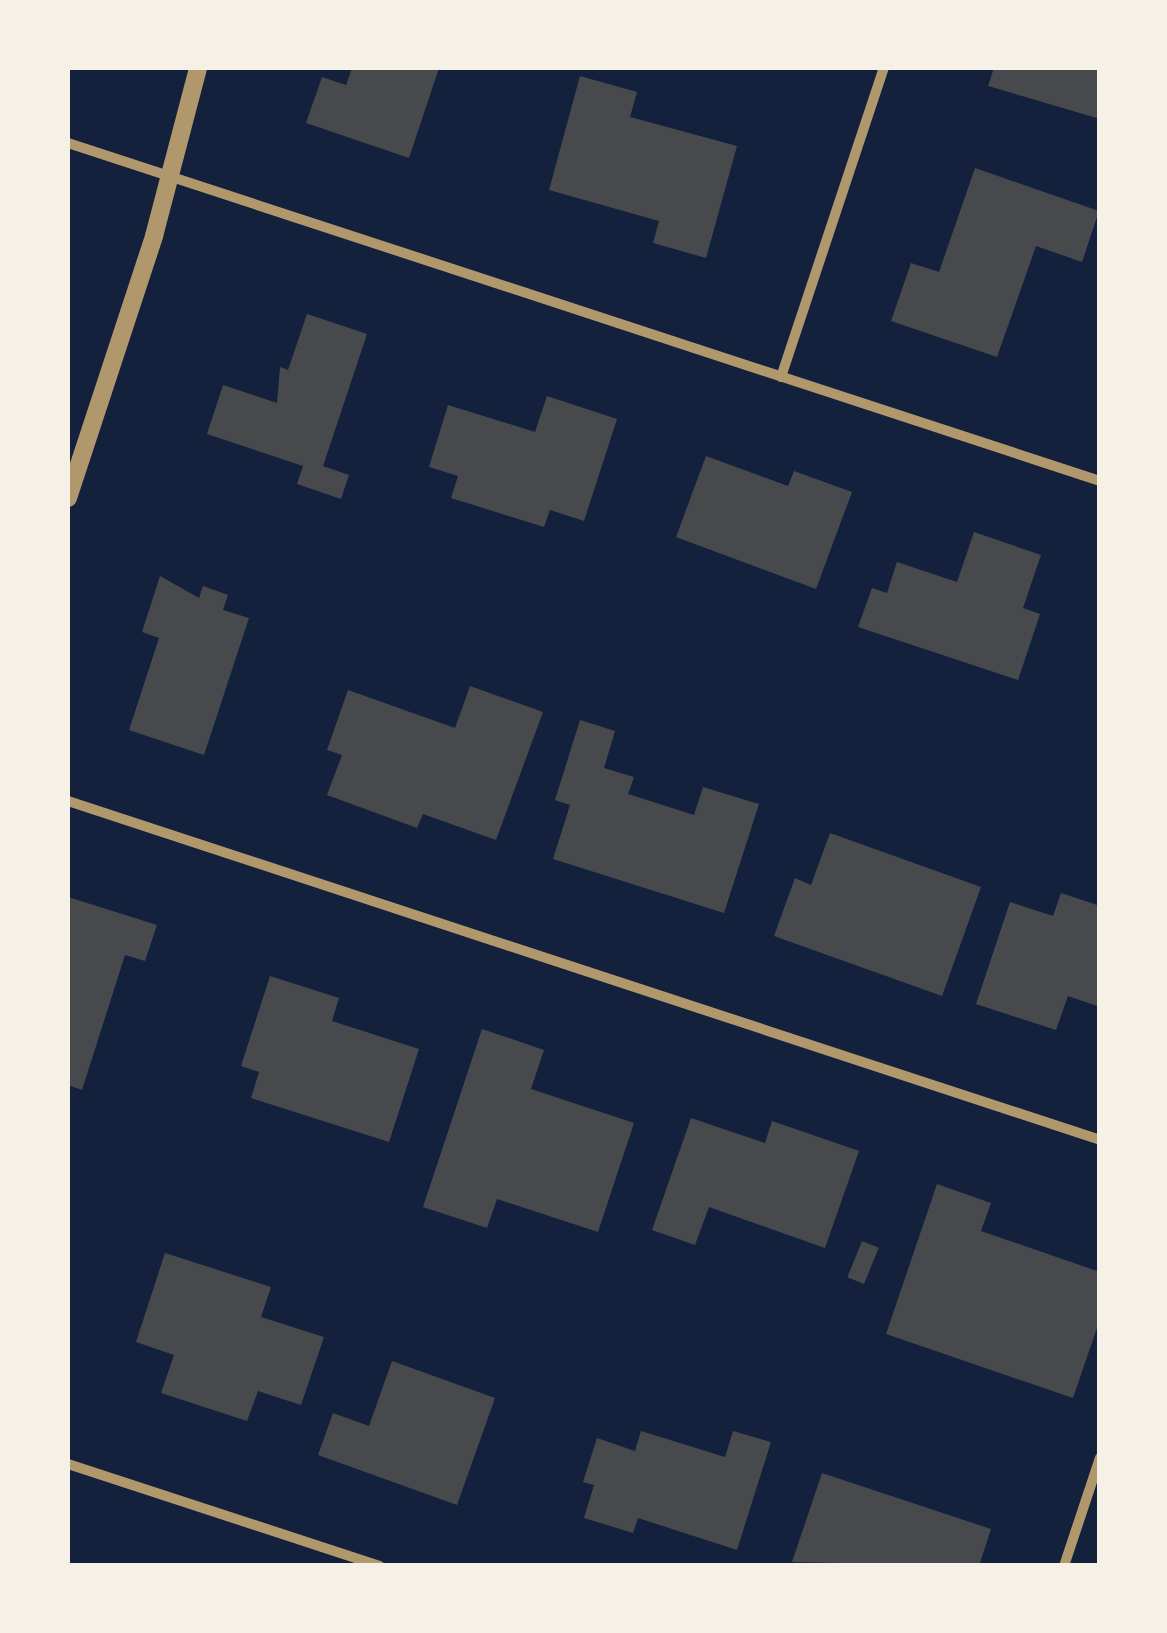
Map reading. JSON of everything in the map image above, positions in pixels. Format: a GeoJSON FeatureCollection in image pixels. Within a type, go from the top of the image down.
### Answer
{"type":"FeatureCollection","features":[{"type":"Feature","properties":{"kind":"street"},"geometry":{"type":"LineString","coordinates":[[68,498],[198,68]]}},
{"type":"Feature","properties":{"kind":"street"},"geometry":{"type":"LineString","coordinates":[[781,378],[884,68]]}},
{"type":"Feature","properties":{"kind":"street"},"geometry":{"type":"LineString","coordinates":[[68,142],[1100,481]]}},
{"type":"Feature","properties":{"kind":"street"},"geometry":{"type":"LineString","coordinates":[[68,801],[1100,1140]]}},
{"type":"Feature","properties":{"kind":"street"},"geometry":{"type":"LineString","coordinates":[[1064,1566],[1100,1458]]}},
{"type":"Feature","properties":{"kind":"street"},"geometry":{"type":"LineString","coordinates":[[68,1464],[380,1566]]}},
{"type":"Feature","properties":{"kind":"building"},"geometry":{"type":"Polygon","coordinates":[[[352,68],[439,68],[409,158],[306,123],[322,77],[346,85],[352,68]]]}},
{"type":"Feature","properties":{"kind":"building"},"geometry":{"type":"Polygon","coordinates":[[[994,68],[1100,68],[1100,119],[988,86],[994,68]]]}},
{"type":"Feature","properties":{"kind":"building"},"geometry":{"type":"Polygon","coordinates":[[[580,76],[637,92],[630,117],[737,146],[706,258],[653,243],[659,221],[549,190],[580,76]]]}},
{"type":"Feature","properties":{"kind":"building"},"geometry":{"type":"Polygon","coordinates":[[[975,168],[1099,211],[1082,262],[1036,246],[997,357],[891,321],[911,263],[939,272],[975,168]]]}},
{"type":"Feature","properties":{"kind":"building"},"geometry":{"type":"Polygon","coordinates":[[[307,314],[367,334],[323,466],[349,475],[341,499],[297,484],[303,466],[207,434],[223,385],[277,403],[280,367],[288,370],[307,314]]]}},
{"type":"Feature","properties":{"kind":"building"},"geometry":{"type":"Polygon","coordinates":[[[547,396],[617,419],[584,521],[550,510],[544,527],[451,498],[458,476],[429,467],[448,405],[535,432],[547,396]]]}},
{"type":"Feature","properties":{"kind":"building"},"geometry":{"type":"Polygon","coordinates":[[[706,456],[788,486],[794,471],[852,492],[816,589],[676,537],[706,456]]]}},
{"type":"Feature","properties":{"kind":"building"},"geometry":{"type":"Polygon","coordinates":[[[974,532],[1041,555],[1023,608],[1040,614],[1018,680],[858,627],[872,588],[887,593],[897,562],[957,582],[974,532]]]}},
{"type":"Feature","properties":{"kind":"building"},"geometry":{"type":"Polygon","coordinates":[[[160,576],[199,598],[203,586],[228,595],[223,610],[249,618],[204,755],[129,730],[159,638],[142,632],[160,576]]]}},
{"type":"Feature","properties":{"kind":"building"},"geometry":{"type":"Polygon","coordinates":[[[470,686],[543,712],[496,840],[423,814],[417,828],[327,795],[342,755],[327,750],[348,690],[455,728],[470,686]]]}},
{"type":"Feature","properties":{"kind":"building"},"geometry":{"type":"Polygon","coordinates":[[[580,720],[615,731],[604,768],[634,777],[628,794],[694,815],[703,787],[759,804],[724,913],[553,859],[570,805],[555,800],[580,720]]]}},
{"type":"Feature","properties":{"kind":"building"},"geometry":{"type":"Polygon","coordinates":[[[830,833],[981,887],[942,996],[774,936],[795,878],[811,885],[830,833]]]}},
{"type":"Feature","properties":{"kind":"building"},"geometry":{"type":"Polygon","coordinates":[[[1061,893],[1100,906],[1100,1007],[1068,996],[1056,1030],[976,1004],[1010,902],[1053,916],[1061,893]]]}},
{"type":"Feature","properties":{"kind":"building"},"geometry":{"type":"Polygon","coordinates":[[[68,897],[157,925],[145,961],[125,955],[82,1090],[68,1085],[68,897]]]}},
{"type":"Feature","properties":{"kind":"building"},"geometry":{"type":"Polygon","coordinates":[[[270,976],[339,998],[332,1021],[419,1049],[389,1142],[251,1098],[259,1072],[241,1066],[270,976]]]}},
{"type":"Feature","properties":{"kind":"building"},"geometry":{"type":"Polygon","coordinates":[[[482,1029],[544,1050],[531,1089],[634,1123],[598,1232],[497,1199],[487,1228],[423,1207],[482,1029]]]}},
{"type":"Feature","properties":{"kind":"building"},"geometry":{"type":"Polygon","coordinates":[[[691,1118],[765,1143],[772,1121],[859,1151],[825,1248],[709,1207],[695,1245],[652,1230],[691,1118]]]}},
{"type":"Feature","properties":{"kind":"building"},"geometry":{"type":"Polygon","coordinates":[[[937,1184],[991,1203],[981,1231],[1100,1272],[1100,1319],[1073,1398],[886,1334],[937,1184]]]}},
{"type":"Feature","properties":{"kind":"building"},"geometry":{"type":"Polygon","coordinates":[[[862,1241],[879,1248],[864,1284],[847,1277],[862,1241]]]}},
{"type":"Feature","properties":{"kind":"building"},"geometry":{"type":"Polygon","coordinates":[[[165,1253],[271,1287],[261,1317],[324,1337],[301,1405],[258,1391],[247,1421],[161,1393],[174,1355],[136,1342],[165,1253]]]}},
{"type":"Feature","properties":{"kind":"building"},"geometry":{"type":"Polygon","coordinates":[[[392,1361],[495,1398],[457,1505],[318,1455],[333,1413],[369,1426],[392,1361]]]}},
{"type":"Feature","properties":{"kind":"building"},"geometry":{"type":"Polygon","coordinates":[[[641,1431],[725,1457],[733,1431],[771,1442],[737,1550],[638,1518],[633,1533],[584,1518],[594,1485],[583,1482],[597,1438],[635,1451],[641,1431]]]}},
{"type":"Feature","properties":{"kind":"building"},"geometry":{"type":"Polygon","coordinates":[[[822,1473],[991,1529],[979,1566],[792,1562],[822,1473]]]}}]}
